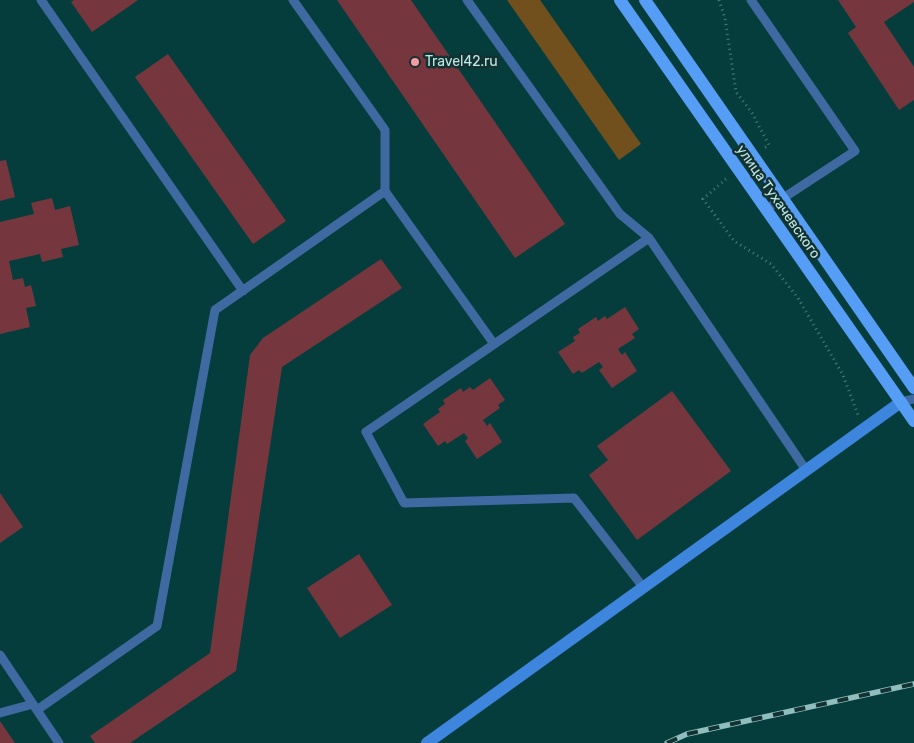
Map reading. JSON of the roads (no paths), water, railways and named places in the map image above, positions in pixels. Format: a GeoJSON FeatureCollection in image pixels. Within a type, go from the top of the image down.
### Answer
{"type":"FeatureCollection","features":[{"type":"Feature","properties":{"kind":"main road","name":"улица Тухачевского"},"geometry":{"type":"LineString","coordinates":[[620,0],[914,421]]}},
{"type":"Feature","properties":{"kind":"main road","name":"улица Тухачевского"},"geometry":{"type":"LineString","coordinates":[[645,0],[914,388]]}},
{"type":"Feature","properties":{"kind":"street"},"geometry":{"type":"LineString","coordinates":[[430,742],[901,402]]}},
{"type":"Feature","properties":{"kind":"lane"},"geometry":{"type":"LineString","coordinates":[[41,0],[242,290]]}},
{"type":"Feature","properties":{"kind":"lane"},"geometry":{"type":"LineString","coordinates":[[293,0],[385,130],[385,191],[494,344]]}},
{"type":"Feature","properties":{"kind":"lane"},"geometry":{"type":"LineString","coordinates":[[467,0],[620,214],[648,238],[806,470]]}},
{"type":"Feature","properties":{"kind":"lane"},"geometry":{"type":"LineString","coordinates":[[751,0],[855,151],[765,210]]}},
{"type":"Feature","properties":{"kind":"lane"},"geometry":{"type":"LineString","coordinates":[[0,713],[35,707],[157,626],[215,310],[385,191]]}},
{"type":"Feature","properties":{"kind":"lane"},"geometry":{"type":"LineString","coordinates":[[643,587],[574,498],[404,503],[366,432],[648,238]]}},
{"type":"Feature","properties":{"kind":"lane"},"geometry":{"type":"LineString","coordinates":[[901,402],[914,399]]}},
{"type":"Feature","properties":{"kind":"lane"},"geometry":{"type":"LineString","coordinates":[[0,655],[59,743]]}},
{"type":"Feature","properties":{"kind":"railway"},"geometry":{"type":"LineString","coordinates":[[667,743],[687,734],[914,684]]}},
{"type":"Feature","properties":{"kind":"place","name":"Travel42.ru"},"geometry":{"type":"Point","coordinates":[415,62]}}]}
